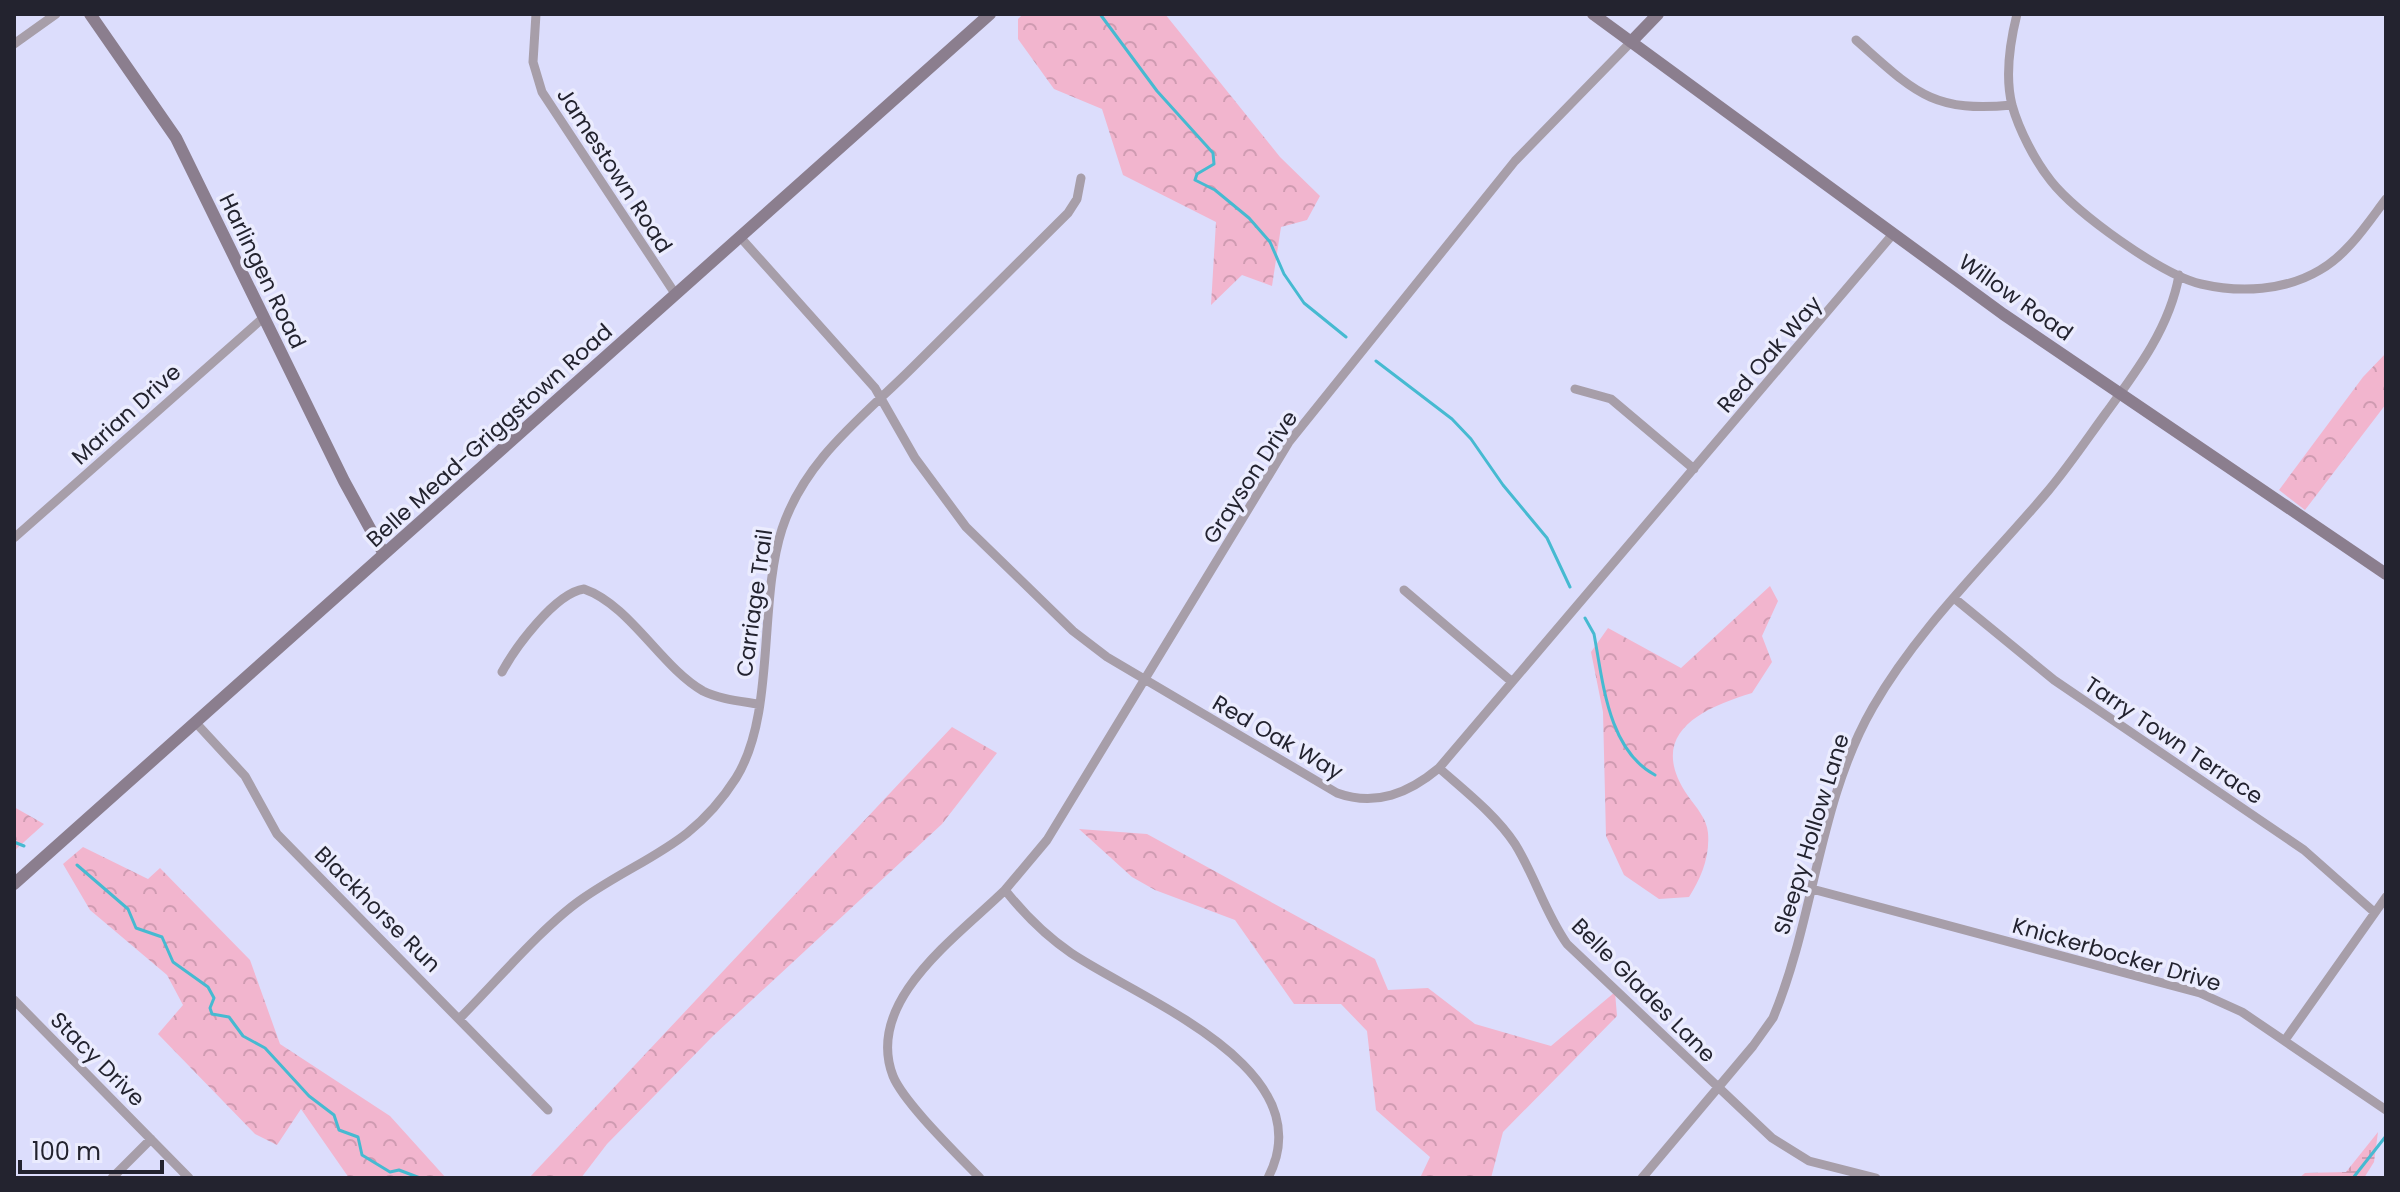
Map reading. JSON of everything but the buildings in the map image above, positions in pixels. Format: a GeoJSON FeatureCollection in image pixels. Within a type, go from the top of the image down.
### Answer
{"type":"FeatureCollection","features":[{"type":"Feature","properties":{"kind":"street"},"geometry":{"type":"LineString","coordinates":[[14,44],[56,14]]}},
{"type":"Feature","properties":{"kind":"street","name":"Harlingen Road"},"geometry":{"type":"LineString","coordinates":[[90,14],[176,138],[344,481],[384,554]]}},
{"type":"Feature","properties":{"kind":"street","name":"Jamestown Road"},"geometry":{"type":"LineString","coordinates":[[536,14],[533,62],[542,92],[676,295]]}},
{"type":"Feature","properties":{"kind":"street","name":"Belle Mead-Griggstown Road"},"geometry":{"type":"LineString","coordinates":[[14,884],[990,14]]}},
{"type":"Feature","properties":{"kind":"street"},"geometry":{"type":"LineString","coordinates":[[1593,14],[1631,42],[1658,14]]}},
{"type":"Feature","properties":{"kind":"street"},"geometry":{"type":"LineString","coordinates":[[2017,14],[2008,73],[2012,105],[2036,155],[2063,194],[2098,224],[2179,275],[2200,284],[2252,290],[2288,284],[2321,270],[2350,246],[2386,199]]}},
{"type":"Feature","properties":{"kind":"street"},"geometry":{"type":"LineString","coordinates":[[1856,40],[1909,87],[1935,101],[1965,108],[2012,105]]}},
{"type":"Feature","properties":{"kind":"street","name":"Willow Road"},"geometry":{"type":"LineString","coordinates":[[1631,42],[2120,395],[2386,574]]}},
{"type":"Feature","properties":{"kind":"street","name":"Grayson Drive"},"geometry":{"type":"LineString","coordinates":[[980,1178],[899,1086],[886,1044],[900,998],[1005,890],[1047,840],[1289,442],[1515,161],[1631,42]]}},
{"type":"Feature","properties":{"kind":"street","name":"Carriage Trail"},"geometry":{"type":"LineString","coordinates":[[461,1017],[581,900],[672,847],[704,821],[744,763],[758,704],[772,574],[792,501],[813,466],[1068,213],[1077,199],[1081,178]]}},
{"type":"Feature","properties":{"kind":"street","name":"Red Oak Way"},"geometry":{"type":"LineString","coordinates":[[740,237],[882,398],[915,458],[966,527],[1073,631],[1145,679],[1347,796],[1374,799],[1397,796],[1439,768],[1893,234]]}},
{"type":"Feature","properties":{"kind":"street","name":"Sleepy Hollow Lane"},"geometry":{"type":"LineString","coordinates":[[1642,1178],[1718,1089],[1773,1018],[1839,788],[1858,736],[1897,669],[1954,598],[2050,489],[2120,395],[2153,345],[2175,298],[2179,275]]}},
{"type":"Feature","properties":{"kind":"street","name":"Marian Drive"},"geometry":{"type":"LineString","coordinates":[[14,538],[263,318]]}},
{"type":"Feature","properties":{"kind":"street"},"geometry":{"type":"LineString","coordinates":[[1575,389],[1611,399],[1694,469]]}},
{"type":"Feature","properties":{"kind":"street"},"geometry":{"type":"LineString","coordinates":[[502,672],[529,632],[573,592],[584,589],[612,607],[695,685],[721,697],[758,704]]}},
{"type":"Feature","properties":{"kind":"street"},"geometry":{"type":"LineString","coordinates":[[1404,590],[1511,681]]}},
{"type":"Feature","properties":{"kind":"street","name":"Tarry Town Terrace"},"geometry":{"type":"LineString","coordinates":[[1954,598],[2054,680],[2304,850],[2373,911]]}},
{"type":"Feature","properties":{"kind":"street","name":"Blackhorse Run"},"geometry":{"type":"LineString","coordinates":[[196,723],[245,776],[277,834],[461,1017],[548,1110]]}},
{"type":"Feature","properties":{"kind":"street","name":"Belle Glades Lane"},"geometry":{"type":"LineString","coordinates":[[1439,768],[1502,827],[1516,845],[1551,921],[1567,944],[1718,1089],[1772,1138],[1797,1154],[1837,1170],[1876,1178]]}},
{"type":"Feature","properties":{"kind":"street","name":"Knickerbocker Drive"},"geometry":{"type":"LineString","coordinates":[[1812,889],[2200,993],[2242,1012],[2386,1110]]}},
{"type":"Feature","properties":{"kind":"street"},"geometry":{"type":"LineString","coordinates":[[1005,890],[1021,912],[1070,952],[1225,1047],[1249,1067],[1269,1096],[1276,1116],[1277,1155],[1268,1178]]}},
{"type":"Feature","properties":{"kind":"street"},"geometry":{"type":"LineString","coordinates":[[2285,1040],[2373,911],[2386,897]]}},
{"type":"Feature","properties":{"kind":"street","name":"Stacy Drive"},"geometry":{"type":"LineString","coordinates":[[14,1000],[189,1178]]}},
{"type":"Feature","properties":{"kind":"street"},"geometry":{"type":"LineString","coordinates":[[112,1178],[151,1139]]}},
{"type":"Feature","properties":{"kind":"green space"},"geometry":{"type":"Polygon","coordinates":[[[1023,14],[1165,14],[1280,157],[1320,196],[1307,220],[1281,227],[1272,286],[1242,275],[1211,305],[1216,222],[1123,175],[1102,109],[1054,89],[1018,39],[1018,19],[1023,14]]]}},
{"type":"Feature","properties":{"kind":"green space"},"geometry":{"type":"Polygon","coordinates":[[[2386,353],[2386,404],[2305,510],[2279,490],[2363,377],[2386,353]]]}},
{"type":"Feature","properties":{"kind":"green space"},"geometry":{"type":"Polygon","coordinates":[[[1770,586],[1778,601],[1762,636],[1772,662],[1752,693],[1697,717],[1684,728],[1676,741],[1673,756],[1677,775],[1706,823],[1708,850],[1701,875],[1689,897],[1659,899],[1624,875],[1606,836],[1603,712],[1591,652],[1608,628],[1681,668],[1770,586]]]}},
{"type":"Feature","properties":{"kind":"green space"},"geometry":{"type":"Polygon","coordinates":[[[952,727],[997,753],[942,824],[713,1036],[607,1144],[581,1178],[529,1178],[952,727]]]}},
{"type":"Feature","properties":{"kind":"green space"},"geometry":{"type":"Polygon","coordinates":[[[14,807],[44,824],[14,851],[14,807]]]}},
{"type":"Feature","properties":{"kind":"green space"},"geometry":{"type":"Polygon","coordinates":[[[1079,829],[1147,834],[1375,959],[1388,990],[1428,988],[1475,1024],[1551,1046],[1615,992],[1617,1016],[1503,1132],[1491,1178],[1420,1178],[1430,1157],[1376,1110],[1367,1031],[1341,1004],[1294,1004],[1235,920],[1155,890],[1132,877],[1079,829]]]}},
{"type":"Feature","properties":{"kind":"green space"},"geometry":{"type":"Polygon","coordinates":[[[83,847],[148,879],[160,868],[250,960],[280,1044],[390,1116],[446,1178],[349,1178],[301,1109],[277,1145],[255,1134],[158,1034],[183,1005],[167,975],[90,910],[63,864],[83,847]]]}},
{"type":"Feature","properties":{"kind":"green space"},"geometry":{"type":"Polygon","coordinates":[[[2378,1132],[2374,1162],[2364,1178],[2299,1178],[2305,1173],[2346,1172],[2378,1132]]]}},
{"type":"Feature","properties":{"kind":"waterway"},"geometry":{"type":"LineString","coordinates":[[1100,14],[1157,91],[1213,153],[1214,164],[1197,174],[1195,180],[1215,190],[1249,218],[1270,242],[1284,274],[1304,303],[1346,337]]}},
{"type":"Feature","properties":{"kind":"waterway"},"geometry":{"type":"LineString","coordinates":[[1376,361],[1452,419],[1471,439],[1503,485],[1547,538],[1570,587]]}},
{"type":"Feature","properties":{"kind":"waterway"},"geometry":{"type":"LineString","coordinates":[[1585,618],[1594,634],[1605,693],[1617,732],[1639,764],[1655,775]]}},
{"type":"Feature","properties":{"kind":"waterway"},"geometry":{"type":"LineString","coordinates":[[14,842],[24,846]]}},
{"type":"Feature","properties":{"kind":"waterway"},"geometry":{"type":"LineString","coordinates":[[77,865],[128,909],[136,928],[162,937],[173,962],[208,987],[214,998],[210,1008],[212,1014],[229,1017],[243,1036],[265,1048],[309,1096],[334,1115],[339,1130],[358,1137],[362,1155],[390,1172],[399,1170],[420,1178]]}},
{"type":"Feature","properties":{"kind":"waterway"},"geometry":{"type":"LineString","coordinates":[[2353,1178],[2386,1136]]}}]}
